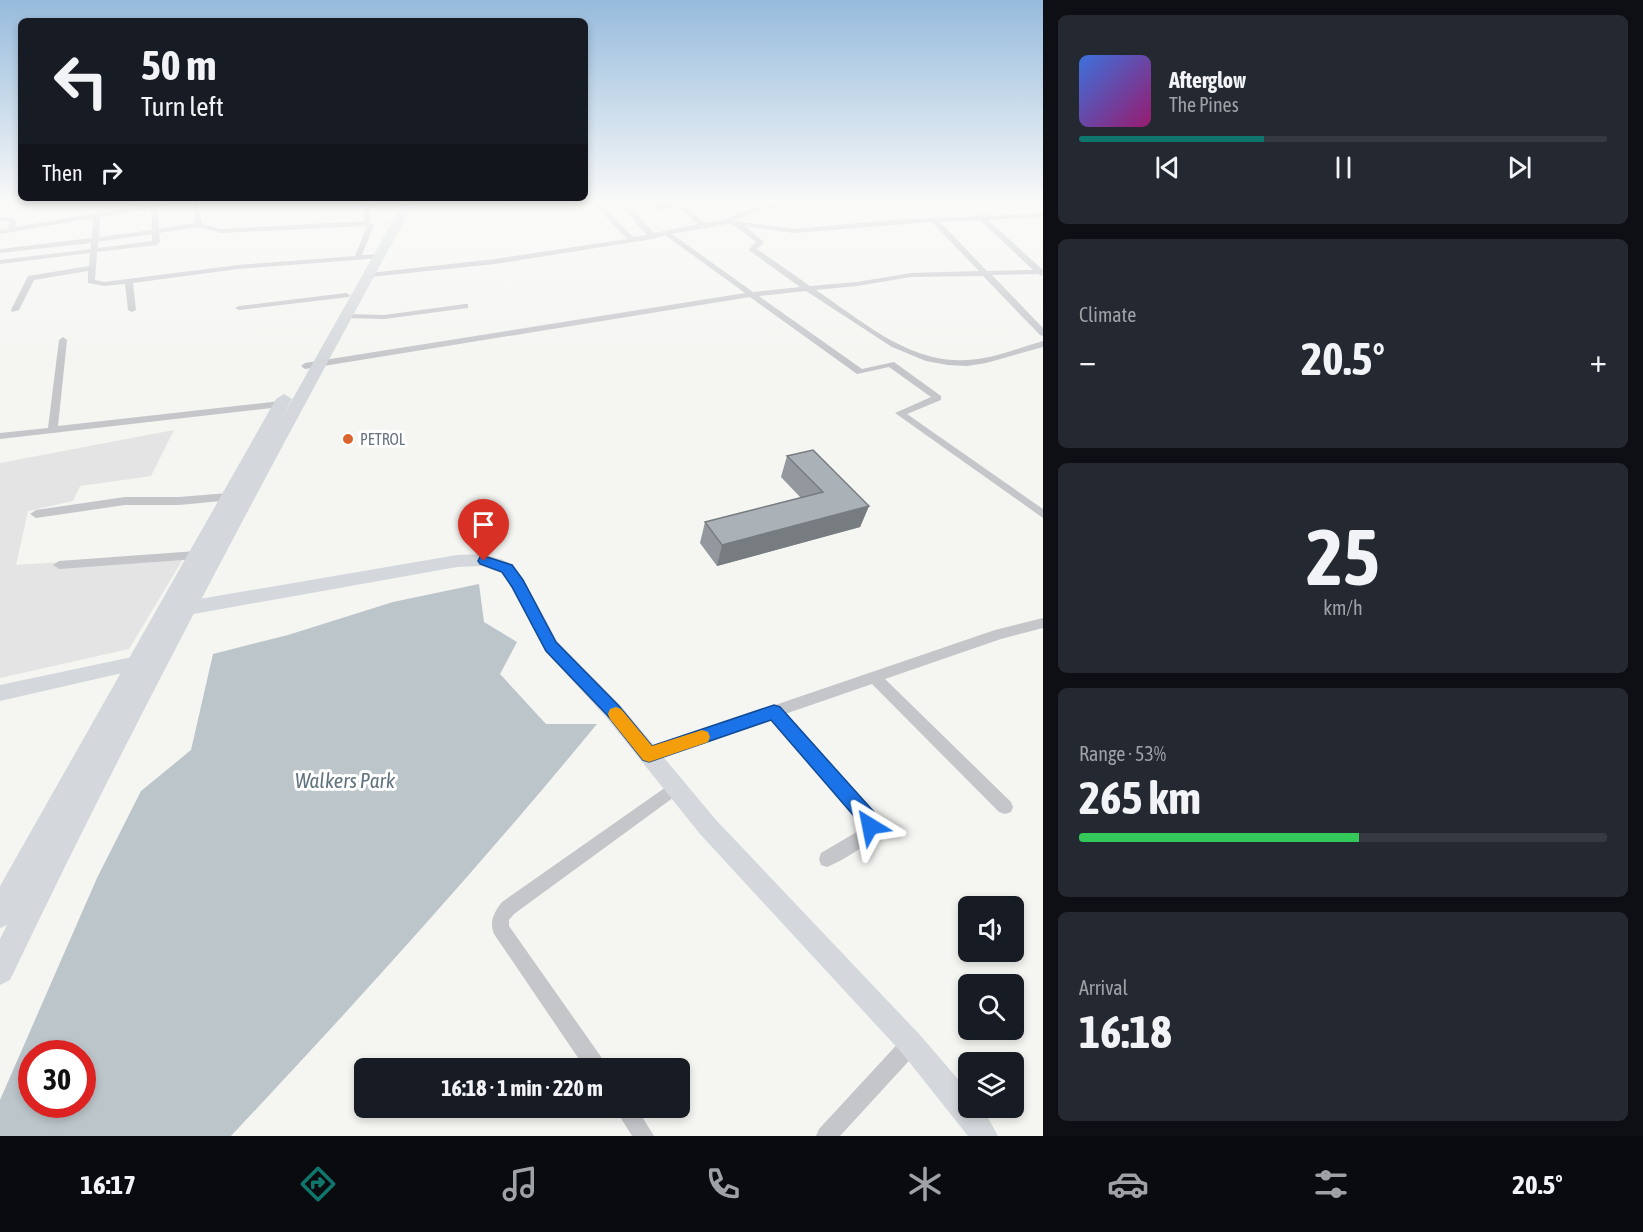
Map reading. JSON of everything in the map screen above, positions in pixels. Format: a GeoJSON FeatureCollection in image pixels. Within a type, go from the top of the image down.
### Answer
{"type":"FeatureCollection","features":[{"type":"Feature","properties":{"kind":"highway"},"geometry":{"type":"LineString","coordinates":[[0,914],[228,497],[281,404],[346,316],[372,256]]}},
{"type":"Feature","properties":{"kind":"highway"},"geometry":{"type":"LineString","coordinates":[[0,970],[62,843],[158,660],[188,608],[346,296],[373,256]]}},
{"type":"Feature","properties":{"kind":"main road"},"geometry":{"type":"LineString","coordinates":[[188,608],[457,561],[481,560],[495,562],[507,568],[551,646],[613,711],[708,827],[911,1044],[973,1119],[984,1136]]}},
{"type":"Feature","properties":{"kind":"main road"},"geometry":{"type":"LineString","coordinates":[[0,693],[138,662],[158,660]]}},
{"type":"Feature","properties":{"kind":"street"},"geometry":{"type":"LineString","coordinates":[[0,262],[56,256]]}},
{"type":"Feature","properties":{"kind":"street"},"geometry":{"type":"LineString","coordinates":[[93,256],[91,281],[96,283],[370,261],[455,267],[527,256]]}},
{"type":"Feature","properties":{"kind":"street"},"geometry":{"type":"LineString","coordinates":[[370,256],[370,261]]}},
{"type":"Feature","properties":{"kind":"street"},"geometry":{"type":"LineString","coordinates":[[699,256],[860,372],[891,364],[938,398],[900,413],[1043,514]]}},
{"type":"Feature","properties":{"kind":"street"},"geometry":{"type":"LineString","coordinates":[[762,256],[806,290],[893,345],[932,360],[969,363],[1043,344]]}},
{"type":"Feature","properties":{"kind":"street"},"geometry":{"type":"LineString","coordinates":[[969,256],[1043,333]]}},
{"type":"Feature","properties":{"kind":"street"},"geometry":{"type":"LineString","coordinates":[[1023,256],[1042,273]]}},
{"type":"Feature","properties":{"kind":"street"},"geometry":{"type":"LineString","coordinates":[[15,310],[31,278],[92,268]]}},
{"type":"Feature","properties":{"kind":"street"},"geometry":{"type":"LineString","coordinates":[[312,365],[752,294],[806,290],[911,275],[1042,273]]}},
{"type":"Feature","properties":{"kind":"street"},"geometry":{"type":"LineString","coordinates":[[129,280],[132,310]]}},
{"type":"Feature","properties":{"kind":"street"},"geometry":{"type":"LineString","coordinates":[[239,308],[346,296]]}},
{"type":"Feature","properties":{"kind":"street"},"geometry":{"type":"LineString","coordinates":[[346,316],[384,317],[465,306]]}},
{"type":"Feature","properties":{"kind":"street"},"geometry":{"type":"LineString","coordinates":[[53,430],[63,340]]}},
{"type":"Feature","properties":{"kind":"street"},"geometry":{"type":"LineString","coordinates":[[0,436],[281,404]]}},
{"type":"Feature","properties":{"kind":"street"},"geometry":{"type":"LineString","coordinates":[[36,514],[125,501],[179,501],[228,497]]}},
{"type":"Feature","properties":{"kind":"street"},"geometry":{"type":"LineString","coordinates":[[59,565],[196,555]]}},
{"type":"Feature","properties":{"kind":"street"},"geometry":{"type":"LineString","coordinates":[[649,755],[1000,634],[1043,623]]}},
{"type":"Feature","properties":{"kind":"street"},"geometry":{"type":"LineString","coordinates":[[874,677],[1005,807]]}},
{"type":"Feature","properties":{"kind":"street"},"geometry":{"type":"LineString","coordinates":[[774,712],[868,818],[870,826],[866,835],[827,859]]}},
{"type":"Feature","properties":{"kind":"street"},"geometry":{"type":"LineString","coordinates":[[590,1058],[500,928],[501,917],[508,908],[676,787]]}},
{"type":"Feature","properties":{"kind":"street"},"geometry":{"type":"LineString","coordinates":[[826,1136],[911,1044]]}},
{"type":"Feature","properties":{"kind":"street"},"geometry":{"type":"LineString","coordinates":[[632,1118],[644,1136]]}},
{"type":"Feature","properties":{"kind":"shaded area"},"geometry":{"type":"Polygon","coordinates":[[[174,430],[151,476],[80,486],[73,501],[28,511],[16,565],[186,554],[129,649],[0,678],[0,463],[174,430]]]}},
{"type":"Feature","properties":{"kind":"water","name":"Walkers Park"},"geometry":{"type":"Polygon","coordinates":[[[479,584],[484,622],[517,642],[500,674],[546,724],[597,724],[417,933],[231,1136],[0,1136],[0,1100],[18,1059],[18,1118],[96,1118],[96,1040],[26,1040],[97,878],[141,791],[191,750],[213,654],[288,635],[393,602],[479,584]]]}},
{"type":"Feature","properties":{"kind":"building"},"geometry":{"type":"Polygon","coordinates":[[[813,450],[869,506],[722,545],[705,522],[823,492],[787,456],[813,450]]]}},
{"type":"Feature","properties":{"kind":"slow traffic"},"geometry":{"type":"LineString","coordinates":[[616,714],[649,755],[702,737]]}},
{"type":"Feature","properties":{"kind":"place","name":"PETROL"},"geometry":{"type":"Point","coordinates":[348,439]}},
{"type":"Feature","properties":{"kind":"route"},"geometry":{"type":"LineString","coordinates":[[484,561],[495,562],[507,568],[551,646],[613,711],[649,755],[774,712],[868,818],[870,826]]}}]}
